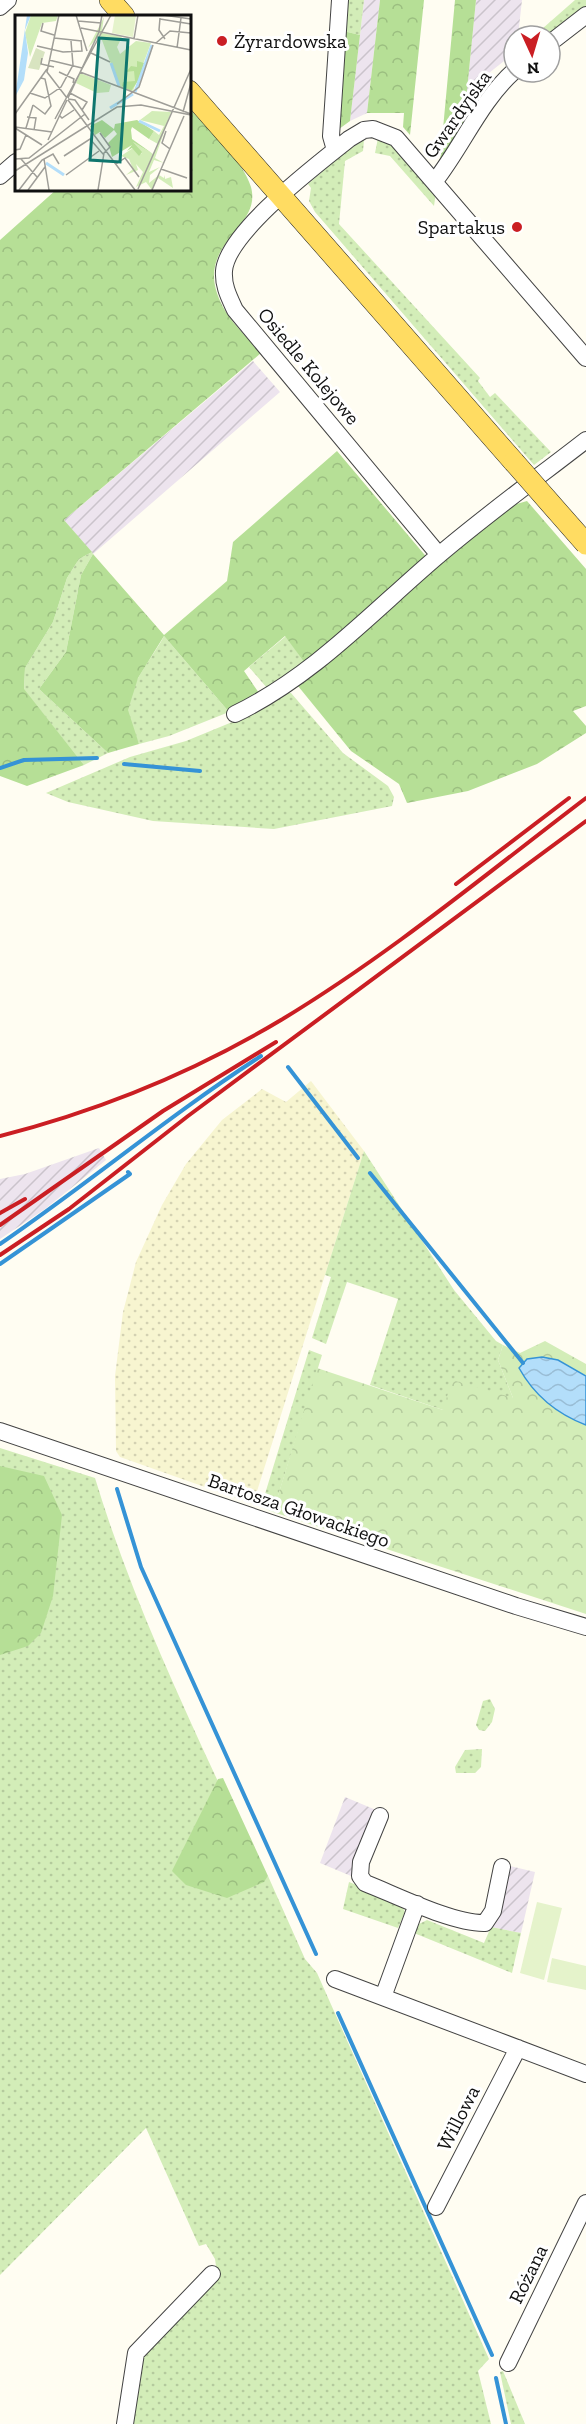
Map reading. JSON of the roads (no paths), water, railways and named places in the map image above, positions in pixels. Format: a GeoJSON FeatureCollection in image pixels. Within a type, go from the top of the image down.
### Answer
{"type":"FeatureCollection","features":[{"type":"Feature","properties":{"kind":"main road"},"geometry":{"type":"LineString","coordinates":[[110,0],[123,15]]}},
{"type":"Feature","properties":{"kind":"main road"},"geometry":{"type":"LineString","coordinates":[[190,92],[586,544]]}},
{"type":"Feature","properties":{"kind":"street"},"geometry":{"type":"LineString","coordinates":[[0,7],[8,0]]}},
{"type":"Feature","properties":{"kind":"street"},"geometry":{"type":"LineString","coordinates":[[335,150],[331,136],[340,0]]}},
{"type":"Feature","properties":{"kind":"street"},"geometry":{"type":"LineString","coordinates":[[562,34],[586,15]]}},
{"type":"Feature","properties":{"kind":"street","name":"Gwardyjska"},"geometry":{"type":"LineString","coordinates":[[435,181],[452,160],[477,116],[502,82]]}},
{"type":"Feature","properties":{"kind":"street","name":"Osiedle Kolejowe"},"geometry":{"type":"LineString","coordinates":[[439,555],[235,310],[225,290],[224,270],[231,249],[256,220],[335,150],[364,130],[380,130],[396,138],[435,181],[586,358]]}},
{"type":"Feature","properties":{"kind":"street"},"geometry":{"type":"LineString","coordinates":[[0,176],[15,163]]}},
{"type":"Feature","properties":{"kind":"street"},"geometry":{"type":"LineString","coordinates":[[235,714],[269,698],[360,628],[439,555],[586,440]]}},
{"type":"Feature","properties":{"kind":"street","name":"Bartosza Głowackiego"},"geometry":{"type":"LineString","coordinates":[[0,1431],[516,1606],[586,1627]]}},
{"type":"Feature","properties":{"kind":"street"},"geometry":{"type":"LineString","coordinates":[[380,1816],[361,1862],[360,1876],[365,1882],[417,1904],[474,1923],[485,1923],[493,1911],[502,1867]]}},
{"type":"Feature","properties":{"kind":"street"},"geometry":{"type":"LineString","coordinates":[[383,1997],[417,1904]]}},
{"type":"Feature","properties":{"kind":"street"},"geometry":{"type":"LineString","coordinates":[[335,1979],[586,2074]]}},
{"type":"Feature","properties":{"kind":"street","name":"Willowa"},"geometry":{"type":"LineString","coordinates":[[436,2207],[518,2048]]}},
{"type":"Feature","properties":{"kind":"street","name":"Różana"},"geometry":{"type":"LineString","coordinates":[[507,2363],[586,2203]]}},
{"type":"Feature","properties":{"kind":"street"},"geometry":{"type":"LineString","coordinates":[[124,2424],[136,2353],[212,2274]]}},
{"type":"Feature","properties":{"kind":"water"},"geometry":{"type":"Polygon","coordinates":[[[542,1357],[558,1360],[586,1376],[586,1425],[556,1409],[539,1395],[525,1378],[519,1368],[527,1359],[542,1357]]]}},
{"type":"Feature","properties":{"kind":"waterway"},"geometry":{"type":"LineString","coordinates":[[0,768],[24,760],[97,758]]}},
{"type":"Feature","properties":{"kind":"waterway"},"geometry":{"type":"LineString","coordinates":[[124,764],[200,771]]}},
{"type":"Feature","properties":{"kind":"waterway"},"geometry":{"type":"LineString","coordinates":[[0,1244],[195,1101],[261,1056]]}},
{"type":"Feature","properties":{"kind":"waterway"},"geometry":{"type":"LineString","coordinates":[[288,1067],[358,1158]]}},
{"type":"Feature","properties":{"kind":"waterway"},"geometry":{"type":"LineString","coordinates":[[0,1264],[130,1174],[128,1172]]}},
{"type":"Feature","properties":{"kind":"waterway"},"geometry":{"type":"LineString","coordinates":[[370,1173],[523,1363]]}},
{"type":"Feature","properties":{"kind":"waterway"},"geometry":{"type":"LineString","coordinates":[[117,1489],[141,1567],[316,1954]]}},
{"type":"Feature","properties":{"kind":"waterway"},"geometry":{"type":"LineString","coordinates":[[338,2013],[492,2355]]}},
{"type":"Feature","properties":{"kind":"waterway"},"geometry":{"type":"LineString","coordinates":[[496,2378],[506,2424]]}},
{"type":"Feature","properties":{"kind":"railway"},"geometry":{"type":"LineString","coordinates":[[456,884],[569,798]]}},
{"type":"Feature","properties":{"kind":"railway"},"geometry":{"type":"LineString","coordinates":[[0,1136],[73,1115],[145,1088],[214,1057],[281,1020],[399,941],[586,798]]}},
{"type":"Feature","properties":{"kind":"railway"},"geometry":{"type":"LineString","coordinates":[[0,1255],[69,1209],[188,1116],[586,821]]}},
{"type":"Feature","properties":{"kind":"railway"},"geometry":{"type":"LineString","coordinates":[[0,1225],[163,1111],[276,1042]]}},
{"type":"Feature","properties":{"kind":"railway"},"geometry":{"type":"LineString","coordinates":[[0,1213],[25,1199]]}},
{"type":"Feature","properties":{"kind":"place","name":"Żyrardowska"},"geometry":{"type":"Point","coordinates":[222,41]}},
{"type":"Feature","properties":{"kind":"place","name":"Spartakus"},"geometry":{"type":"Point","coordinates":[517,227]}}]}
